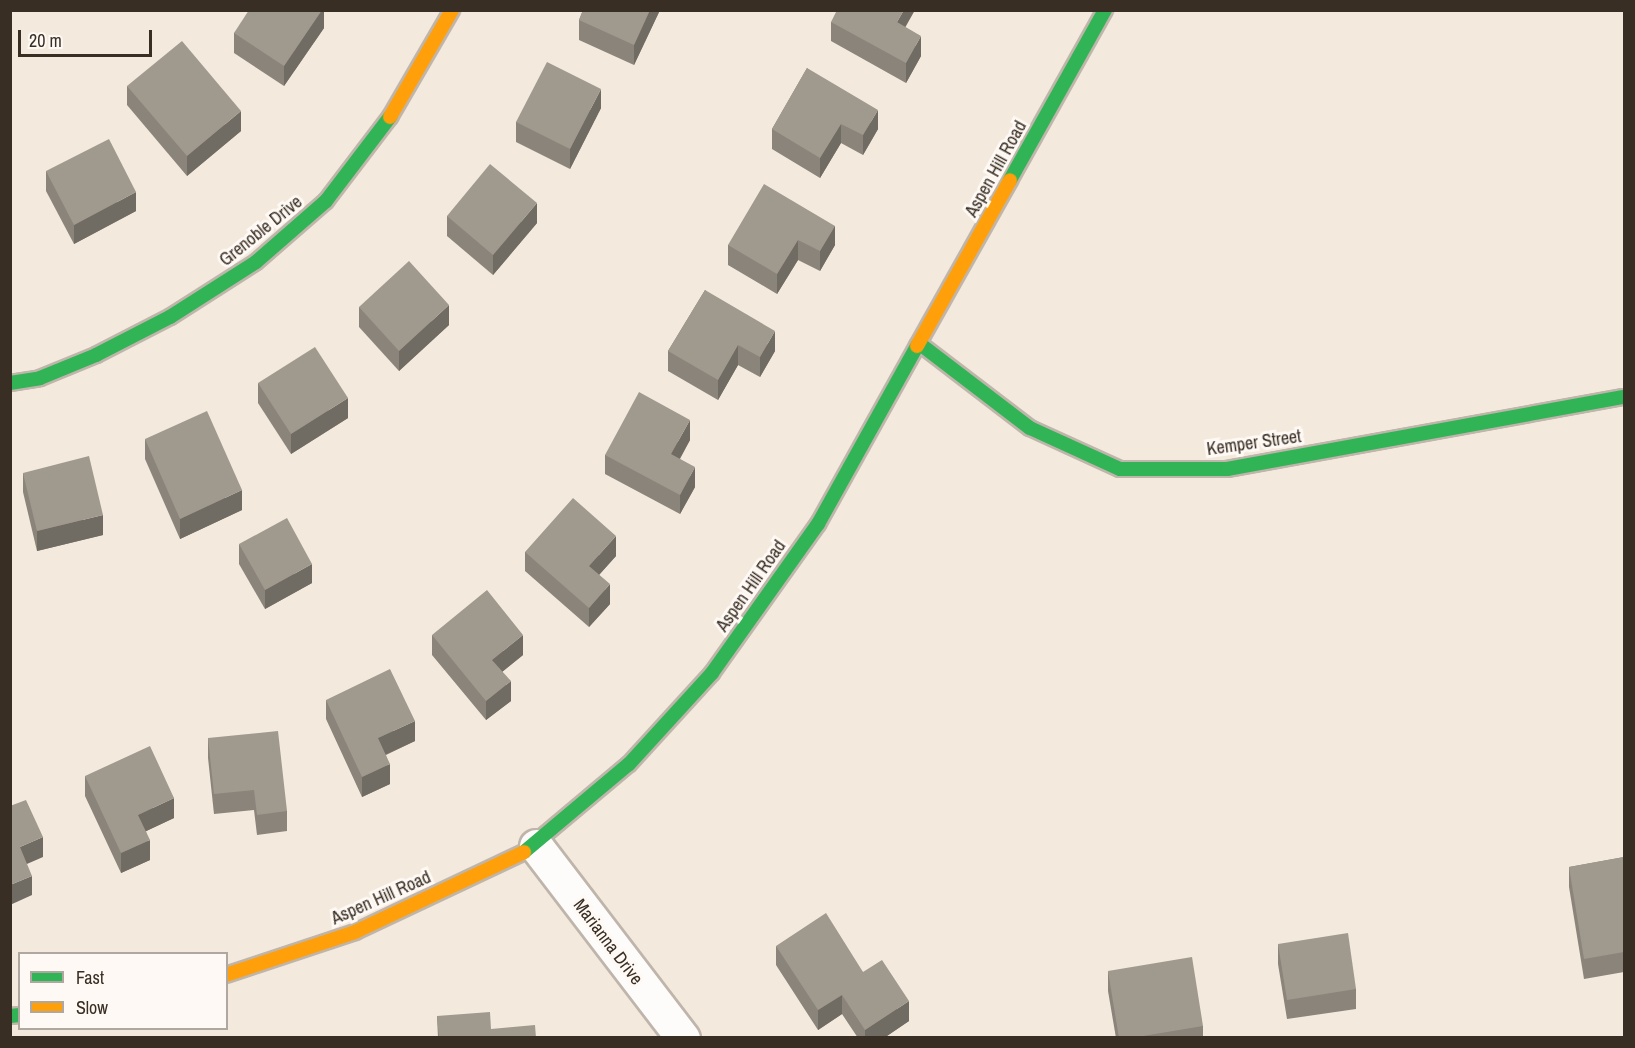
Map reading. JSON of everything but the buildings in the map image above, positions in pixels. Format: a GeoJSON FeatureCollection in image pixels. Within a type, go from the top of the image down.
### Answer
{"type":"FeatureCollection","features":[{"type":"Feature","properties":{"kind":"street","name":"Grenoble Drive"},"geometry":{"type":"LineString","coordinates":[[10,383],[40,378],[96,355],[170,317],[256,262],[326,201],[377,139],[452,10]]}},
{"type":"Feature","properties":{"kind":"street","name":"Aspen Hill Road"},"geometry":{"type":"LineString","coordinates":[[228,974],[355,932],[536,846],[628,764],[712,673],[818,524],[1105,10]]}},
{"type":"Feature","properties":{"kind":"street","name":"Kemper Street"},"geometry":{"type":"LineString","coordinates":[[920,344],[1030,428],[1120,469],[1227,469],[1624,397]]}},
{"type":"Feature","properties":{"kind":"street","name":"Marianna Drive"},"geometry":{"type":"LineString","coordinates":[[536,846],[682,1038]]}},
{"type":"Feature","properties":{"kind":"traffic: fast"},"geometry":{"type":"LineString","coordinates":[[1010,180],[1105,10]]}},
{"type":"Feature","properties":{"kind":"traffic: fast"},"geometry":{"type":"LineString","coordinates":[[10,383],[40,378],[96,355],[170,317],[256,262],[326,201],[390,117]]}},
{"type":"Feature","properties":{"kind":"traffic: fast"},"geometry":{"type":"LineString","coordinates":[[920,344],[1030,428],[1120,469],[1227,469],[1624,397]]}},
{"type":"Feature","properties":{"kind":"traffic: fast"},"geometry":{"type":"LineString","coordinates":[[524,852],[629,764],[712,673],[818,524],[917,346]]}},
{"type":"Feature","properties":{"kind":"traffic: fast"},"geometry":{"type":"LineString","coordinates":[[10,1016],[18,1015]]}},
{"type":"Feature","properties":{"kind":"traffic: slow"},"geometry":{"type":"LineString","coordinates":[[390,117],[452,10]]}},
{"type":"Feature","properties":{"kind":"traffic: slow"},"geometry":{"type":"LineString","coordinates":[[917,346],[1010,180]]}},
{"type":"Feature","properties":{"kind":"traffic: slow"},"geometry":{"type":"LineString","coordinates":[[228,974],[355,932],[524,852]]}}]}
